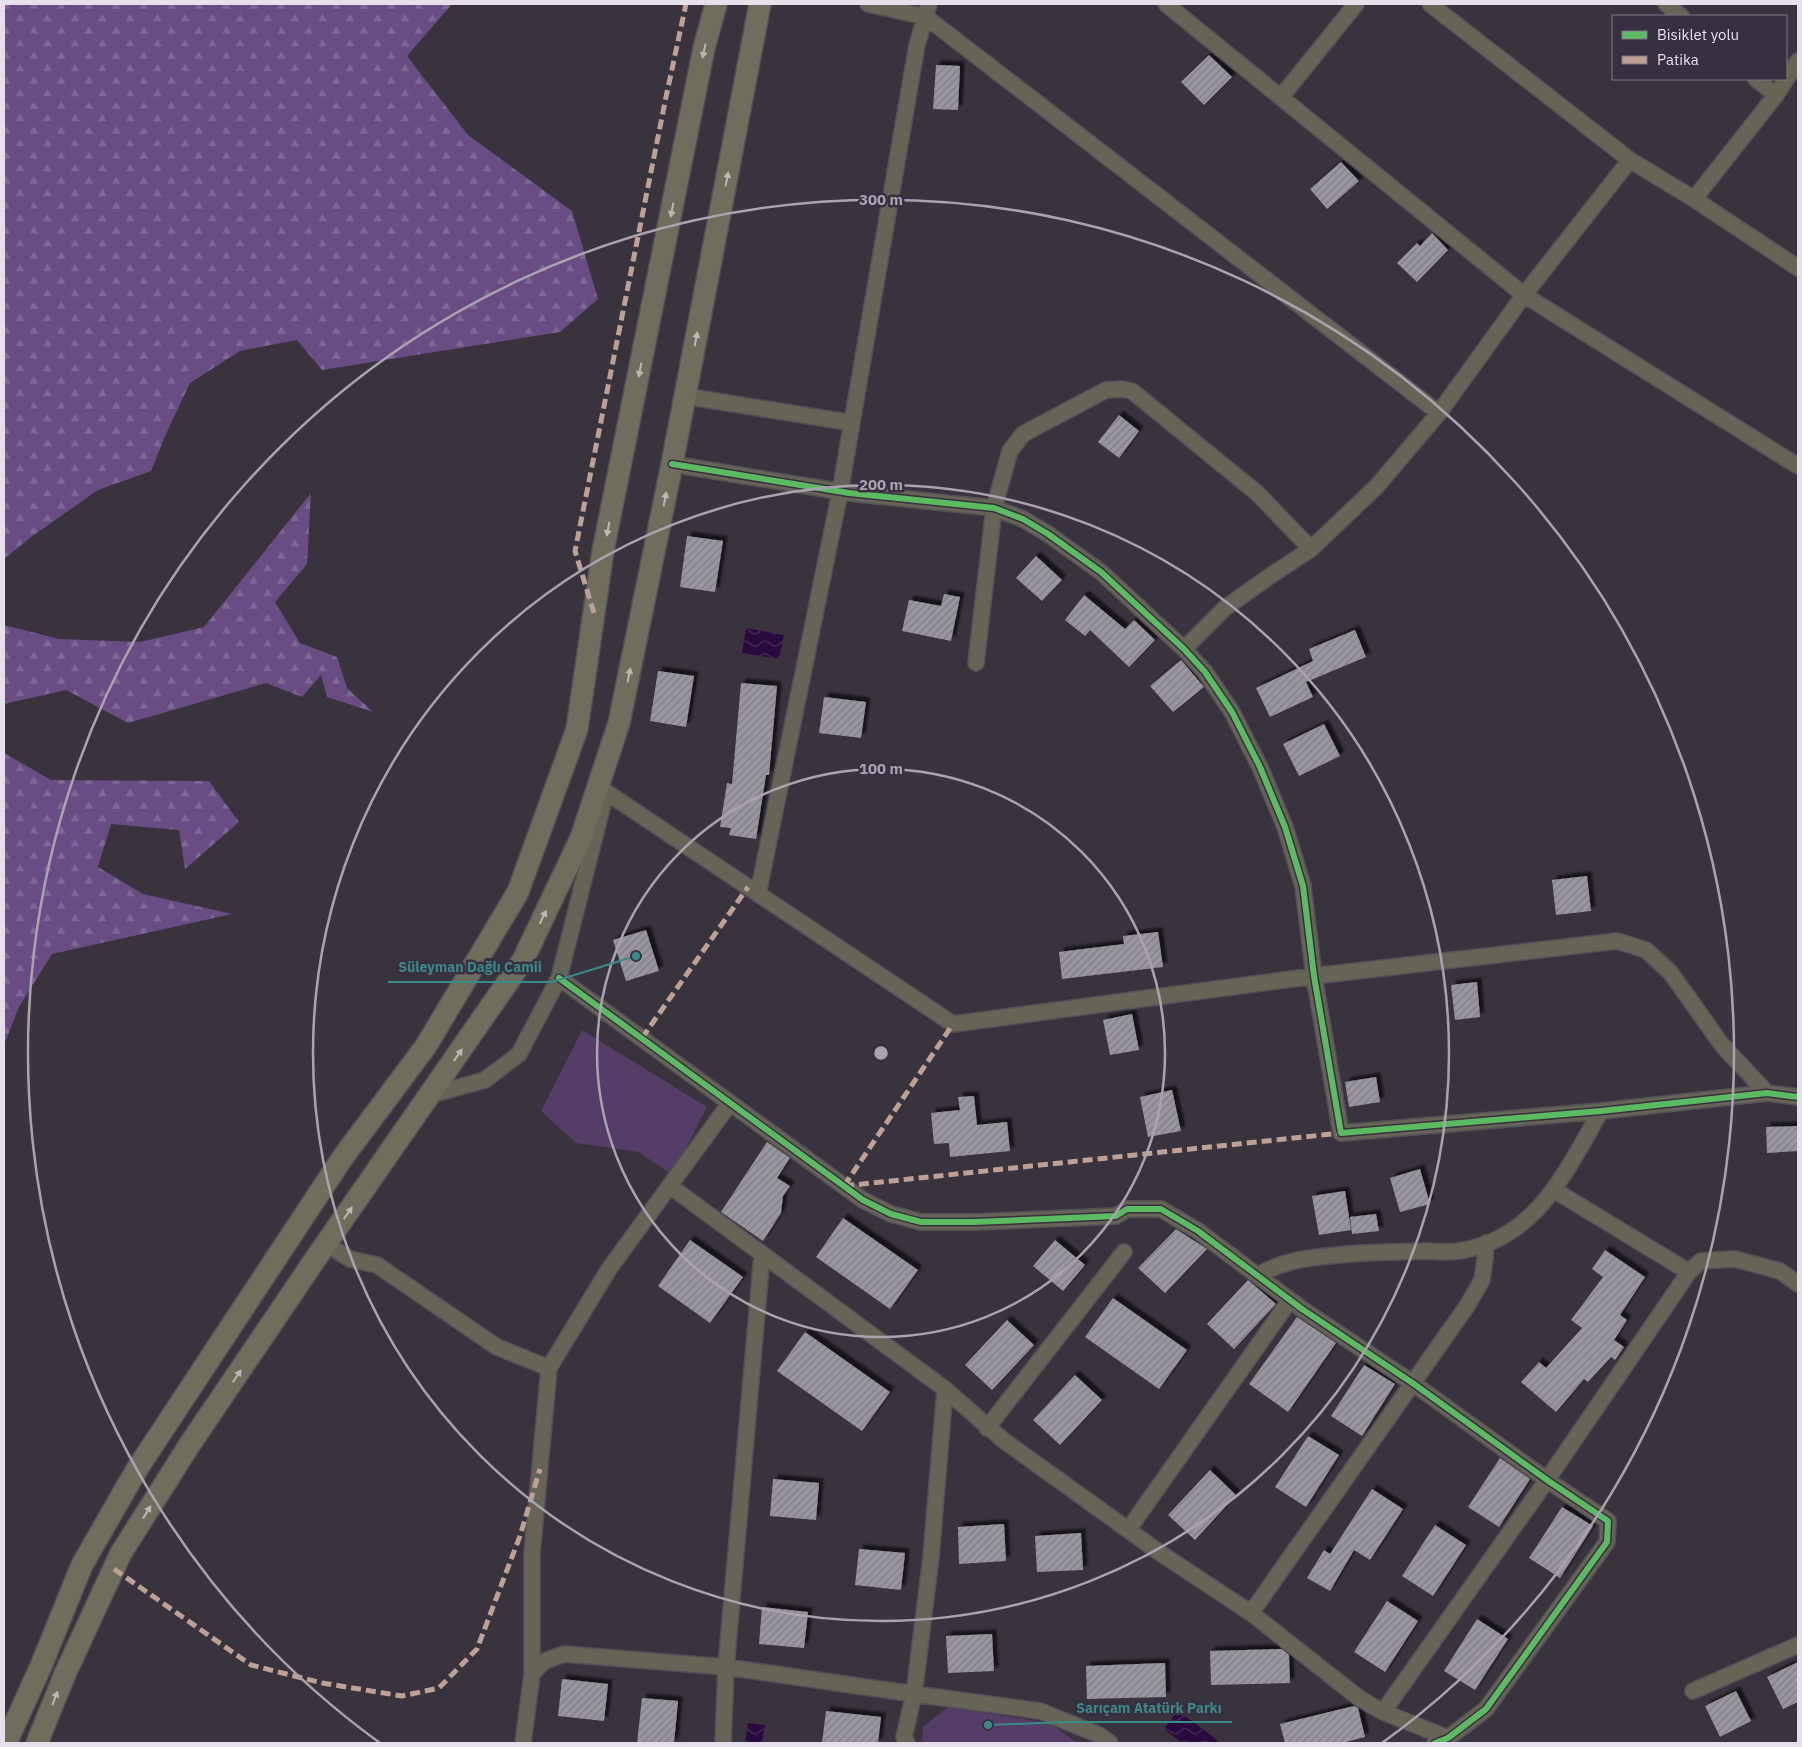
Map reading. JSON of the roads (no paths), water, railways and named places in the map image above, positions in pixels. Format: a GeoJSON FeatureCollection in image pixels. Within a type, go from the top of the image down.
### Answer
{"type":"FeatureCollection","features":[{"type":"Feature","properties":{"kind":"main road"},"geometry":{"type":"LineString","coordinates":[[6,1743],[41,1666],[82,1565],[137,1469],[343,1157],[426,1046],[518,892],[577,729],[603,551],[704,48],[716,4]]}},
{"type":"Feature","properties":{"kind":"main road"},"geometry":{"type":"LineString","coordinates":[[38,1743],[64,1674],[121,1553],[190,1444],[523,960],[581,838],[620,723],[672,464],[760,4]]}},
{"type":"Feature","properties":{"kind":"street"},"geometry":{"type":"LineString","coordinates":[[868,4],[928,10],[1439,412]]}},
{"type":"Feature","properties":{"kind":"street"},"geometry":{"type":"LineString","coordinates":[[1166,4],[1524,295],[1798,466]]}},
{"type":"Feature","properties":{"kind":"street"},"geometry":{"type":"LineString","coordinates":[[1281,98],[1356,4]]}},
{"type":"Feature","properties":{"kind":"street"},"geometry":{"type":"LineString","coordinates":[[1430,4],[1630,160],[1694,199],[1798,268]]}},
{"type":"Feature","properties":{"kind":"street"},"geometry":{"type":"LineString","coordinates":[[1666,4],[1680,15]]}},
{"type":"Feature","properties":{"kind":"street"},"geometry":{"type":"LineString","coordinates":[[758,894],[840,492],[916,45],[928,10]]}},
{"type":"Feature","properties":{"kind":"street"},"geometry":{"type":"LineString","coordinates":[[1787,78],[1798,61]]}},
{"type":"Feature","properties":{"kind":"street"},"geometry":{"type":"LineString","coordinates":[[1757,80],[1776,95]]}},
{"type":"Feature","properties":{"kind":"street"},"geometry":{"type":"LineString","coordinates":[[1694,199],[1786,80]]}},
{"type":"Feature","properties":{"kind":"street"},"geometry":{"type":"LineString","coordinates":[[1184,649],[1225,608],[1311,550],[1377,486],[1439,412],[1524,295],[1630,160]]}},
{"type":"Feature","properties":{"kind":"street"},"geometry":{"type":"LineString","coordinates":[[976,663],[994,508],[1010,451],[1023,434],[1106,390],[1121,388],[1132,392],[1257,493],[1311,550]]}},
{"type":"Feature","properties":{"kind":"street"},"geometry":{"type":"LineString","coordinates":[[685,396],[852,423]]}},
{"type":"Feature","properties":{"kind":"street"},"geometry":{"type":"LineString","coordinates":[[672,464],[840,492],[994,508],[1023,519],[1048,534],[1101,572],[1184,649],[1205,672],[1232,712],[1260,767],[1285,827],[1303,886],[1314,976],[1341,1133],[1601,1111],[1767,1093],[1798,1097]]}},
{"type":"Feature","properties":{"kind":"street"},"geometry":{"type":"LineString","coordinates":[[430,1095],[485,1080],[519,1054],[559,978],[606,792],[620,723]]}},
{"type":"Feature","properties":{"kind":"street"},"geometry":{"type":"LineString","coordinates":[[606,792],[953,1024],[1314,976],[1617,941],[1646,950],[1670,972],[1722,1045],[1767,1093]]}},
{"type":"Feature","properties":{"kind":"street"},"geometry":{"type":"LineString","coordinates":[[559,978],[863,1200],[890,1214],[921,1222],[974,1222],[1116,1216],[1127,1209],[1160,1209],[1198,1231],[1290,1300],[1414,1384],[1547,1480],[1608,1521],[1607,1542],[1486,1710],[1441,1740],[1383,1712],[1359,1698],[1251,1613],[1163,1555],[987,1428],[945,1389],[670,1186]]}},
{"type":"Feature","properties":{"kind":"street"},"geometry":{"type":"LineString","coordinates":[[524,1743],[532,1674],[532,1554],[549,1368],[609,1269],[730,1103]]}},
{"type":"Feature","properties":{"kind":"street"},"geometry":{"type":"LineString","coordinates":[[1258,1275],[1275,1266],[1293,1260],[1369,1252],[1458,1251],[1508,1235],[1529,1218],[1554,1190],[1601,1111]]}},
{"type":"Feature","properties":{"kind":"street"},"geometry":{"type":"LineString","coordinates":[[1554,1190],[1689,1272]]}},
{"type":"Feature","properties":{"kind":"street"},"geometry":{"type":"LineString","coordinates":[[1251,1613],[1414,1384],[1467,1306],[1482,1280],[1486,1259],[1486,1243]]}},
{"type":"Feature","properties":{"kind":"street"},"geometry":{"type":"LineString","coordinates":[[326,1244],[350,1259],[376,1264],[497,1348],[549,1368]]}},
{"type":"Feature","properties":{"kind":"street"},"geometry":{"type":"LineString","coordinates":[[987,1428],[1124,1252]]}},
{"type":"Feature","properties":{"kind":"street"},"geometry":{"type":"LineString","coordinates":[[723,1743],[726,1668],[762,1254]]}},
{"type":"Feature","properties":{"kind":"street"},"geometry":{"type":"LineString","coordinates":[[1383,1712],[1547,1480],[1689,1272],[1701,1261],[1735,1259],[1780,1271],[1798,1284]]}},
{"type":"Feature","properties":{"kind":"street"},"geometry":{"type":"LineString","coordinates":[[1128,1530],[1290,1300]]}},
{"type":"Feature","properties":{"kind":"street"},"geometry":{"type":"LineString","coordinates":[[906,1743],[904,1737],[914,1694],[931,1557],[945,1389]]}},
{"type":"Feature","properties":{"kind":"street"},"geometry":{"type":"LineString","coordinates":[[1693,1691],[1798,1645]]}},
{"type":"Feature","properties":{"kind":"street"},"geometry":{"type":"LineString","coordinates":[[532,1674],[546,1661],[564,1654],[726,1668],[1040,1711],[1097,1734],[1110,1743]]}},
{"type":"Feature","properties":{"kind":"water"},"geometry":{"type":"Polygon","coordinates":[[[746,628],[784,635],[779,659],[742,653],[746,628]]]}},
{"type":"Feature","properties":{"kind":"water"},"geometry":{"type":"Polygon","coordinates":[[[1178,1710],[1218,1741],[1216,1743],[1182,1743],[1164,1729],[1178,1710]]]}},
{"type":"Feature","properties":{"kind":"water"},"geometry":{"type":"Polygon","coordinates":[[[748,1723],[765,1725],[762,1743],[745,1743],[748,1723]]]}},
{"type":"Feature","properties":{"kind":"place","name":"Süleyman Dağlı Camii"},"geometry":{"type":"Point","coordinates":[636,956]}},
{"type":"Feature","properties":{"kind":"place","name":"Sarıçam Atatürk Parkı"},"geometry":{"type":"Point","coordinates":[988,1725]}}]}
